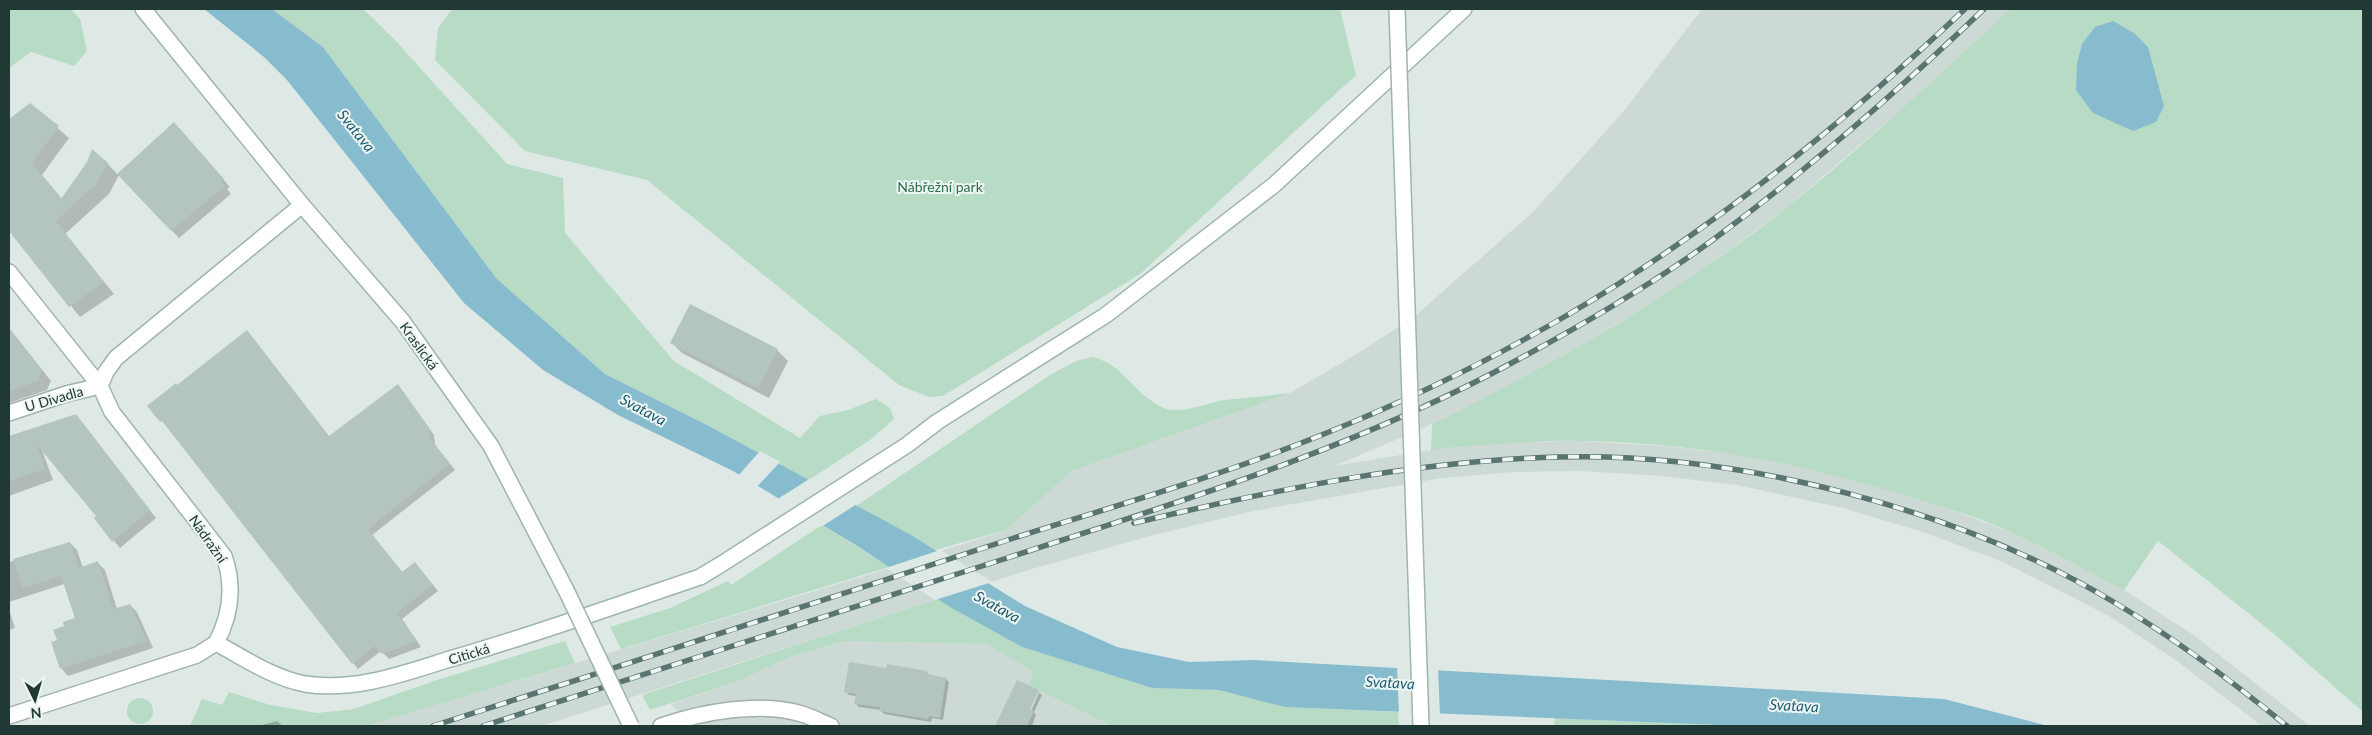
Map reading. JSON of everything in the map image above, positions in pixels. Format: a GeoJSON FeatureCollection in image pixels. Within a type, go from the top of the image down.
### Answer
{"type":"FeatureCollection","features":[{"type":"Feature","properties":{"kind":"street","name":"Kraslická"},"geometry":{"type":"LineString","coordinates":[[143,9],[302,205],[403,322],[491,446],[566,590],[631,726]]}},
{"type":"Feature","properties":{"kind":"street"},"geometry":{"type":"LineString","coordinates":[[1397,9],[1421,726]]}},
{"type":"Feature","properties":{"kind":"street","name":"Citická"},"geometry":{"type":"LineString","coordinates":[[216,643],[284,679],[307,684],[336,686],[364,682],[485,649],[700,577],[892,454],[937,422],[1106,315],[1274,185],[1464,9]]}},
{"type":"Feature","properties":{"kind":"street"},"geometry":{"type":"LineString","coordinates":[[100,386],[106,372],[116,358],[302,205]]}},
{"type":"Feature","properties":{"kind":"street","name":"Nádražní"},"geometry":{"type":"LineString","coordinates":[[9,272],[100,386],[112,412],[224,556],[231,588],[230,606],[226,625],[216,643]]}},
{"type":"Feature","properties":{"kind":"street","name":"U Divadla"},"geometry":{"type":"LineString","coordinates":[[9,413],[66,394],[100,386]]}},
{"type":"Feature","properties":{"kind":"street"},"geometry":{"type":"LineString","coordinates":[[9,716],[197,654],[216,643]]}},
{"type":"Feature","properties":{"kind":"street"},"geometry":{"type":"LineString","coordinates":[[666,725],[690,718],[749,708],[801,714],[831,726]]}},
{"type":"Feature","properties":{"kind":"shaded area"},"geometry":{"type":"Polygon","coordinates":[[[1702,9],[2010,9],[1901,110],[1786,208],[1665,295],[1501,390],[1419,430],[1334,466],[1437,449],[1512,442],[1581,441],[1664,446],[1742,455],[1850,478],[1935,504],[2016,534],[2124,590],[2195,636],[2310,726],[2262,726],[2177,661],[2109,616],[2003,562],[1926,533],[1843,508],[1737,485],[1662,476],[1580,471],[1513,472],[1441,478],[1253,511],[1150,536],[1035,568],[542,726],[367,726],[861,577],[1006,530],[1072,471],[1290,393],[1360,352],[1415,316],[1533,212],[1624,111],[1702,9]]]}},
{"type":"Feature","properties":{"kind":"shaded area"},"geometry":{"type":"Polygon","coordinates":[[[844,641],[987,644],[1033,672],[1028,685],[1112,726],[689,726],[671,704],[739,681],[790,657],[844,641]]]}},
{"type":"Feature","properties":{"kind":"green space"},"geometry":{"type":"Polygon","coordinates":[[[9,9],[71,9],[80,19],[87,51],[74,66],[31,52],[9,68],[9,9]]]}},
{"type":"Feature","properties":{"kind":"green space"},"geometry":{"type":"Polygon","coordinates":[[[272,9],[363,9],[394,39],[507,164],[563,178],[565,233],[674,361],[800,438],[820,416],[848,410],[876,399],[890,408],[894,419],[870,440],[809,480],[709,426],[605,374],[497,279],[323,47],[272,9]]]}},
{"type":"Feature","properties":{"kind":"green space","name":"Nábřežní park"},"geometry":{"type":"Polygon","coordinates":[[[452,9],[1340,9],[1356,75],[1140,274],[943,396],[929,397],[899,385],[647,180],[525,151],[435,60],[438,28],[452,9]]]}},
{"type":"Feature","properties":{"kind":"green space"},"geometry":{"type":"Polygon","coordinates":[[[2010,9],[2363,9],[2363,712],[2273,633],[2158,541],[2124,590],[2004,529],[1976,518],[1867,484],[1786,464],[1704,450],[1622,442],[1527,442],[1431,451],[1432,424],[1543,367],[1615,325],[1686,281],[1759,229],[1833,170],[2010,9]]]}},
{"type":"Feature","properties":{"kind":"green space"},"geometry":{"type":"Polygon","coordinates":[[[1093,357],[1114,367],[1153,402],[1170,410],[1194,408],[1224,400],[1290,393],[1072,471],[1006,530],[935,550],[856,506],[1050,375],[1076,361],[1093,357]]]}},
{"type":"Feature","properties":{"kind":"green space"},"geometry":{"type":"Polygon","coordinates":[[[822,525],[889,567],[621,649],[610,627],[670,608],[728,581],[731,585],[822,525]]]}},
{"type":"Feature","properties":{"kind":"green space"},"geometry":{"type":"Polygon","coordinates":[[[938,599],[1022,647],[1152,688],[1219,690],[1288,707],[1398,712],[1399,726],[1112,726],[1028,685],[1033,672],[987,644],[844,641],[790,657],[739,681],[650,710],[642,695],[938,599]]]}},
{"type":"Feature","properties":{"kind":"green space"},"geometry":{"type":"Polygon","coordinates":[[[565,641],[575,663],[367,726],[190,726],[202,699],[222,705],[229,692],[270,705],[317,713],[354,709],[437,680],[565,641]]]}},
{"type":"Feature","properties":{"kind":"green space"},"geometry":{"type":"Polygon","coordinates":[[[140,698],[149,702],[153,711],[149,720],[140,724],[131,720],[127,711],[131,702],[140,698]]]}},
{"type":"Feature","properties":{"kind":"green space"},"geometry":{"type":"Polygon","coordinates":[[[1555,718],[1743,726],[1554,726],[1555,718]]]}},
{"type":"Feature","properties":{"kind":"water","name":"Svatava"},"geometry":{"type":"Polygon","coordinates":[[[204,9],[272,9],[323,47],[497,279],[605,374],[709,426],[911,535],[1025,606],[1117,647],[1189,662],[1254,660],[1944,699],[2048,726],[1743,726],[1285,707],[1219,690],[1152,688],[1022,647],[950,607],[857,546],[733,471],[618,415],[543,370],[464,303],[287,80],[264,57],[204,9]]]}},
{"type":"Feature","properties":{"kind":"water"},"geometry":{"type":"Polygon","coordinates":[[[2113,21],[2134,33],[2148,47],[2164,106],[2156,122],[2133,131],[2093,113],[2076,90],[2077,64],[2082,44],[2095,27],[2113,21]]]}},
{"type":"Feature","properties":{"kind":"pier"},"geometry":{"type":"Polygon","coordinates":[[[760,451],[780,462],[756,488],[737,477],[760,451]]]}},
{"type":"Feature","properties":{"kind":"pier"},"geometry":{"type":"Polygon","coordinates":[[[811,478],[857,504],[821,527],[776,500],[811,478]]]}},
{"type":"Feature","properties":{"kind":"pier"},"geometry":{"type":"Polygon","coordinates":[[[940,550],[992,582],[935,600],[886,568],[940,550]]]}},
{"type":"Feature","properties":{"kind":"pier"},"geometry":{"type":"Polygon","coordinates":[[[1397,665],[1438,668],[1440,716],[1399,715],[1397,665]]]}},
{"type":"Feature","properties":{"kind":"building"},"geometry":{"type":"Polygon","coordinates":[[[30,103],[59,126],[32,163],[61,199],[87,162],[92,149],[108,163],[97,183],[56,221],[104,282],[69,307],[9,231],[9,119],[30,103]]]}},
{"type":"Feature","properties":{"kind":"building"},"geometry":{"type":"Polygon","coordinates":[[[174,122],[224,179],[221,182],[225,186],[171,231],[117,174],[174,122]]]}},
{"type":"Feature","properties":{"kind":"building"},"geometry":{"type":"Polygon","coordinates":[[[690,304],[778,349],[758,388],[670,343],[690,304]]]}},
{"type":"Feature","properties":{"kind":"building"},"geometry":{"type":"Polygon","coordinates":[[[9,329],[42,370],[38,381],[9,391],[9,329]]]}},
{"type":"Feature","properties":{"kind":"building"},"geometry":{"type":"Polygon","coordinates":[[[247,330],[329,436],[398,384],[429,428],[430,438],[450,464],[368,529],[402,572],[415,562],[433,585],[397,613],[417,641],[382,654],[375,646],[352,664],[162,421],[160,422],[147,406],[247,330]]]}},
{"type":"Feature","properties":{"kind":"building"},"geometry":{"type":"Polygon","coordinates":[[[76,414],[150,510],[112,542],[94,518],[96,516],[37,445],[45,469],[9,481],[9,436],[76,414]]]}},
{"type":"Feature","properties":{"kind":"building"},"geometry":{"type":"Polygon","coordinates":[[[70,542],[79,568],[98,561],[113,609],[130,604],[147,641],[60,669],[51,642],[57,640],[53,630],[64,626],[63,622],[75,618],[61,576],[23,588],[13,559],[70,542]]]}},
{"type":"Feature","properties":{"kind":"building"},"geometry":{"type":"Polygon","coordinates":[[[849,662],[886,668],[887,664],[927,671],[926,674],[946,678],[940,718],[929,716],[928,719],[879,711],[880,707],[854,704],[856,694],[844,692],[849,662]]]}},
{"type":"Feature","properties":{"kind":"building"},"geometry":{"type":"Polygon","coordinates":[[[1017,680],[1039,690],[1030,709],[1034,711],[1027,726],[995,726],[1017,680]]]}},
{"type":"Feature","properties":{"kind":"railway"},"geometry":{"type":"LineString","coordinates":[[433,726],[1209,476],[1324,434],[1416,394],[1476,365],[1564,317],[1618,284],[1723,213],[1823,135],[1965,9]]}},
{"type":"Feature","properties":{"kind":"railway"},"geometry":{"type":"LineString","coordinates":[[483,726],[1203,493],[1332,446],[1458,391],[1594,317],[1667,272],[1714,239],[1819,157],[1984,9]]}},
{"type":"Feature","properties":{"kind":"railway"},"geometry":{"type":"LineString","coordinates":[[1134,523],[1239,499],[1345,479],[1451,464],[1505,460],[1559,457],[1629,458],[1701,465],[1774,477],[1848,493],[1920,515],[1990,541],[2056,570],[2117,604],[2161,632],[2287,726]]}}]}
